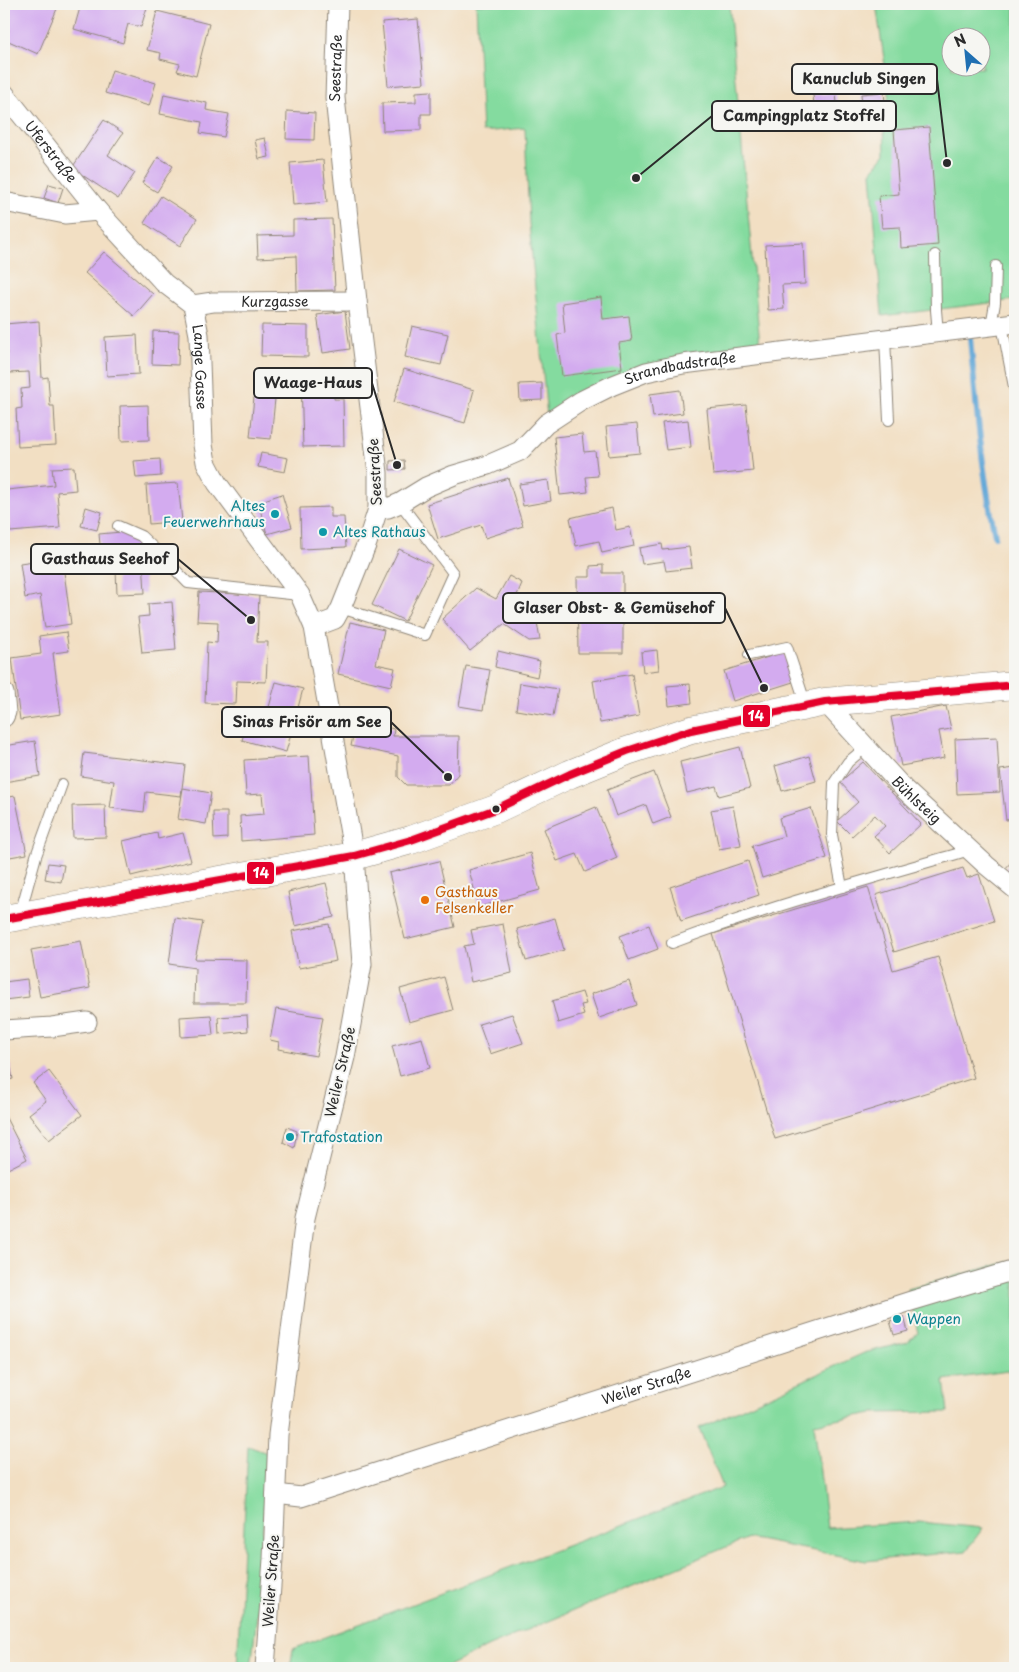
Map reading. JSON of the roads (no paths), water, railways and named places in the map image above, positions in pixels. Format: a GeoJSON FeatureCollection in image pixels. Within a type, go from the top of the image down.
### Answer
{"type":"FeatureCollection","features":[{"type":"Feature","properties":{"kind":"main road"},"geometry":{"type":"LineString","coordinates":[[12,917],[354,856],[411,840],[496,810],[570,774],[627,751],[690,730],[816,704],[1015,685]]}},
{"type":"Feature","properties":{"kind":"street","name":"Seestraße"},"geometry":{"type":"LineString","coordinates":[[314,627],[335,619],[341,608],[367,543],[378,509],[378,473],[335,98],[338,4]]}},
{"type":"Feature","properties":{"kind":"street","name":"Uferstraße"},"geometry":{"type":"LineString","coordinates":[[4,92],[98,211]]}},
{"type":"Feature","properties":{"kind":"street"},"geometry":{"type":"LineString","coordinates":[[4,202],[65,214],[98,211]]}},
{"type":"Feature","properties":{"kind":"street","name":"Lange Gasse"},"geometry":{"type":"LineString","coordinates":[[98,211],[164,283],[193,305],[199,335],[203,445],[206,462],[217,483],[236,510],[300,595],[314,627]]}},
{"type":"Feature","properties":{"kind":"street","name":"Kurzgasse"},"geometry":{"type":"LineString","coordinates":[[193,305],[214,302],[357,301]]}},
{"type":"Feature","properties":{"kind":"street","name":"Strandbadstraße"},"geometry":{"type":"LineString","coordinates":[[378,509],[388,508],[426,487],[454,475],[488,465],[520,451],[546,424],[582,401],[611,386],[646,372],[683,364],[1003,325]]}},
{"type":"Feature","properties":{"kind":"street"},"geometry":{"type":"LineString","coordinates":[[314,627],[354,856]]}},
{"type":"Feature","properties":{"kind":"street"},"geometry":{"type":"LineString","coordinates":[[4,693],[6,712],[4,717]]}},
{"type":"Feature","properties":{"kind":"street","name":"Bühlsteig"},"geometry":{"type":"LineString","coordinates":[[816,704],[866,747],[905,790],[1015,889]]}},
{"type":"Feature","properties":{"kind":"street","name":"Weiler Straße"},"geometry":{"type":"LineString","coordinates":[[265,1668],[273,1559],[278,1435],[305,1218],[345,1057],[362,964],[354,856]]}},
{"type":"Feature","properties":{"kind":"street"},"geometry":{"type":"LineString","coordinates":[[4,1030],[52,1027],[87,1022]]}},
{"type":"Feature","properties":{"kind":"street","name":"Weiler Straße"},"geometry":{"type":"LineString","coordinates":[[276,1494],[301,1497],[911,1301],[1015,1270]]}},
{"type":"Feature","properties":{"kind":"lane"},"geometry":{"type":"LineString","coordinates":[[936,255],[938,333]]}},
{"type":"Feature","properties":{"kind":"lane"},"geometry":{"type":"LineString","coordinates":[[996,266],[994,303],[1003,325],[1014,387]]}},
{"type":"Feature","properties":{"kind":"lane"},"geometry":{"type":"LineString","coordinates":[[885,339],[889,420]]}},
{"type":"Feature","properties":{"kind":"lane"},"geometry":{"type":"LineString","coordinates":[[341,608],[425,636],[453,573],[400,503]]}},
{"type":"Feature","properties":{"kind":"lane"},"geometry":{"type":"LineString","coordinates":[[118,526],[141,536],[188,583],[300,595]]}},
{"type":"Feature","properties":{"kind":"lane"},"geometry":{"type":"LineString","coordinates":[[749,655],[788,648],[816,704]]}},
{"type":"Feature","properties":{"kind":"lane"},"geometry":{"type":"LineString","coordinates":[[842,886],[832,835],[834,783],[848,762],[866,747]]}},
{"type":"Feature","properties":{"kind":"lane"},"geometry":{"type":"LineString","coordinates":[[12,917],[62,784]]}},
{"type":"Feature","properties":{"kind":"lane"},"geometry":{"type":"LineString","coordinates":[[672,943],[716,926],[842,886],[970,850]]}},
{"type":"Feature","properties":{"kind":"waterway"},"geometry":{"type":"LineString","coordinates":[[970,338],[983,462],[995,536]]}},
{"type":"Feature","properties":{"kind":"place","name":"Kanuclub Singen"},"geometry":{"type":"Point","coordinates":[947,163]}},
{"type":"Feature","properties":{"kind":"place","name":"Campingplatz Stoffel"},"geometry":{"type":"Point","coordinates":[636,178]}},
{"type":"Feature","properties":{"kind":"place","name":"Waage-Haus"},"geometry":{"type":"Point","coordinates":[397,465]}},
{"type":"Feature","properties":{"kind":"place","name":"Altes Feuerwehrhaus"},"geometry":{"type":"Point","coordinates":[275,514]}},
{"type":"Feature","properties":{"kind":"place","name":"Altes Rathaus"},"geometry":{"type":"Point","coordinates":[323,532]}},
{"type":"Feature","properties":{"kind":"place","name":"Gasthaus Seehof"},"geometry":{"type":"Point","coordinates":[251,620]}},
{"type":"Feature","properties":{"kind":"place","name":"Glaser Obst- & Gemüsehof"},"geometry":{"type":"Point","coordinates":[764,688]}},
{"type":"Feature","properties":{"kind":"place","name":"Sinas Frisör am See"},"geometry":{"type":"Point","coordinates":[448,777]}},
{"type":"Feature","properties":{"kind":"place","name":"Gasthaus Felsenkeller"},"geometry":{"type":"Point","coordinates":[425,900]}},
{"type":"Feature","properties":{"kind":"place","name":"Trafostation"},"geometry":{"type":"Point","coordinates":[290,1137]}},
{"type":"Feature","properties":{"kind":"place","name":"Wappen"},"geometry":{"type":"Point","coordinates":[897,1319]}}]}
